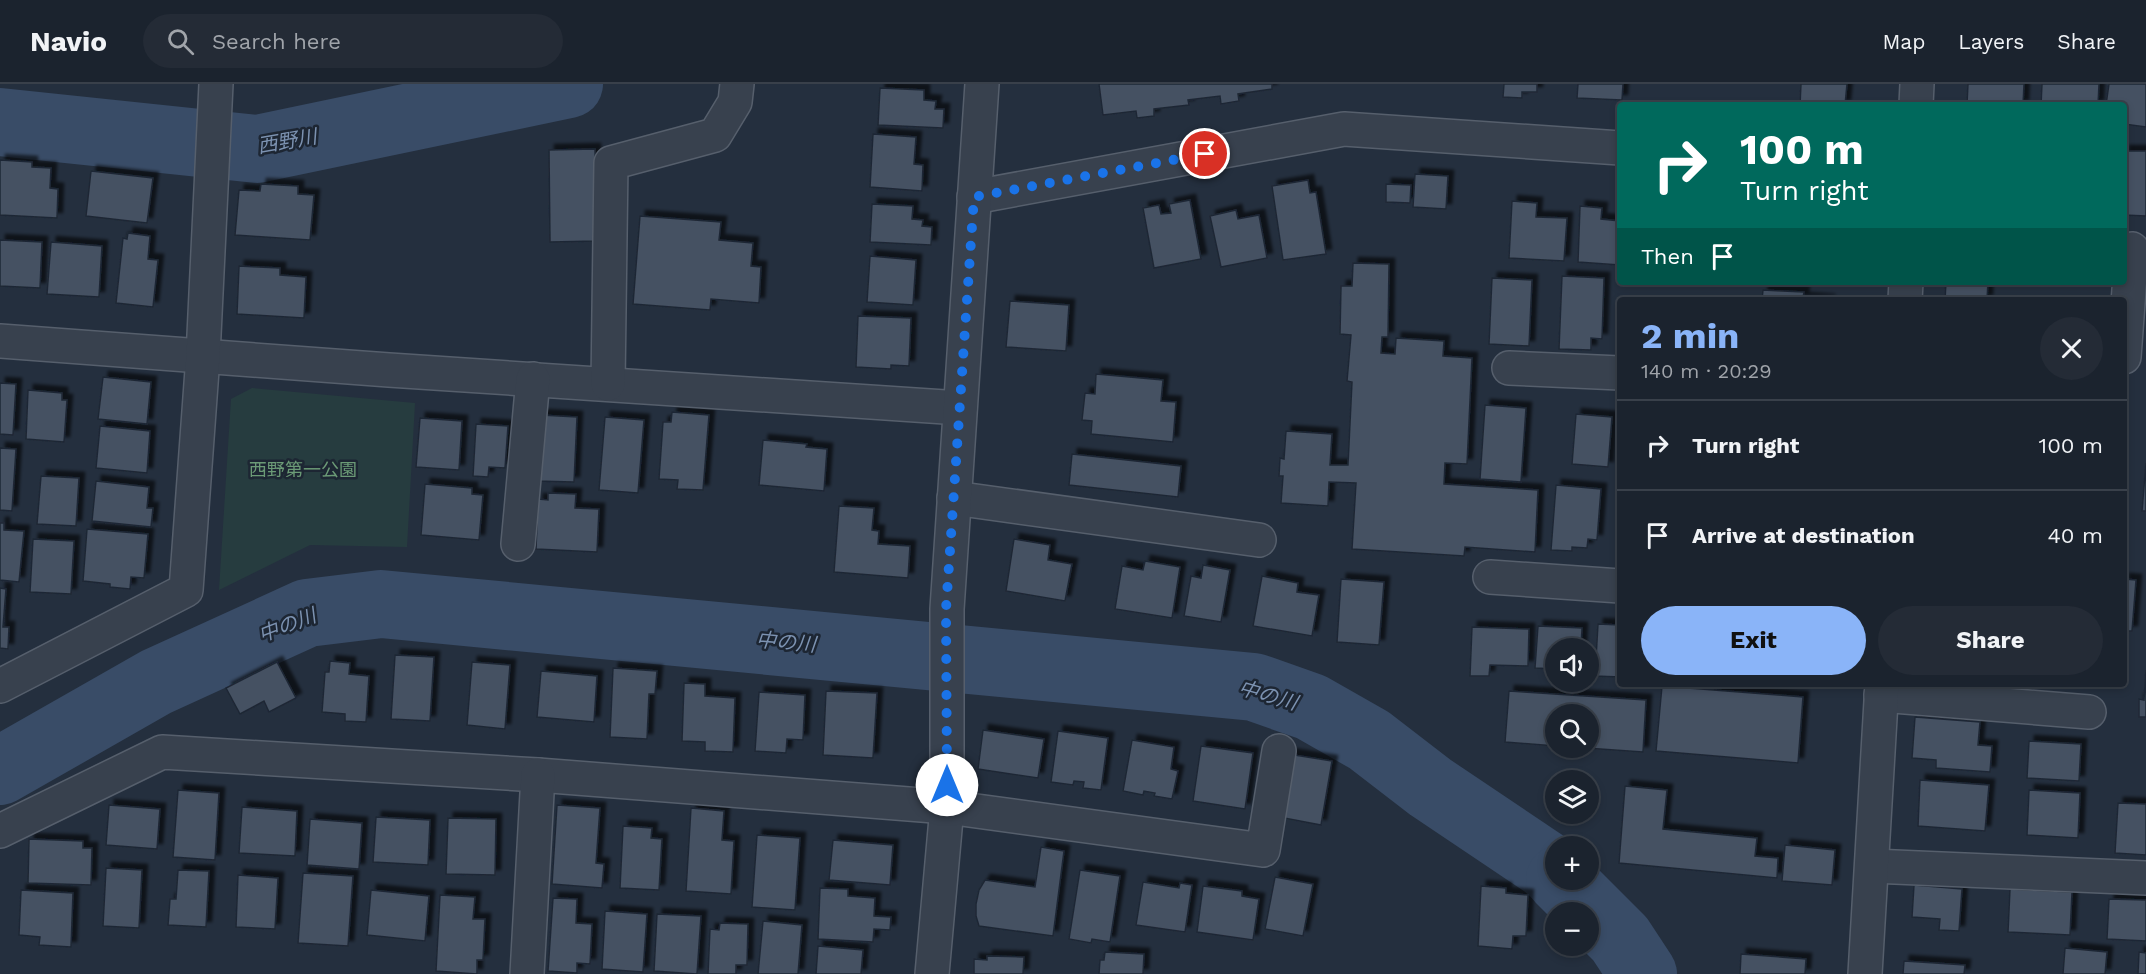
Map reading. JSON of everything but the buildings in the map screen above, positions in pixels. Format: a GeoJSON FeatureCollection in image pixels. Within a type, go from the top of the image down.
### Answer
{"type":"FeatureCollection","features":[{"type":"Feature","properties":{"kind":"street"},"geometry":{"type":"LineString","coordinates":[[932,974],[947,807],[946,609],[982,84]]}},
{"type":"Feature","properties":{"kind":"street"},"geometry":{"type":"LineString","coordinates":[[1916,102],[1917,84]]}},
{"type":"Feature","properties":{"kind":"street"},"geometry":{"type":"LineString","coordinates":[[0,686],[186,590],[203,356],[216,93]]}},
{"type":"Feature","properties":{"kind":"street"},"geometry":{"type":"LineString","coordinates":[[608,384],[611,163],[715,135],[736,93]]}},
{"type":"Feature","properties":{"kind":"street"},"geometry":{"type":"LineString","coordinates":[[974,197],[1344,129],[1617,148]]}},
{"type":"Feature","properties":{"kind":"street"},"geometry":{"type":"LineString","coordinates":[[2127,325],[2134,249]]}},
{"type":"Feature","properties":{"kind":"street"},"geometry":{"type":"LineString","coordinates":[[0,341],[960,408]]}},
{"type":"Feature","properties":{"kind":"street"},"geometry":{"type":"LineString","coordinates":[[1509,368],[1617,373]]}},
{"type":"Feature","properties":{"kind":"street"},"geometry":{"type":"LineString","coordinates":[[518,544],[533,379]]}},
{"type":"Feature","properties":{"kind":"street"},"geometry":{"type":"LineString","coordinates":[[954,498],[1259,540]]}},
{"type":"Feature","properties":{"kind":"street"},"geometry":{"type":"LineString","coordinates":[[1490,577],[1617,586]]}},
{"type":"Feature","properties":{"kind":"street"},"geometry":{"type":"LineString","coordinates":[[1865,974],[1882,690],[2089,712]]}},
{"type":"Feature","properties":{"kind":"street"},"geometry":{"type":"LineString","coordinates":[[0,831],[162,752],[538,775],[947,807],[1263,850],[1279,751]]}},
{"type":"Feature","properties":{"kind":"street"},"geometry":{"type":"LineString","coordinates":[[527,974],[538,775]]}},
{"type":"Feature","properties":{"kind":"street"},"geometry":{"type":"LineString","coordinates":[[1872,866],[2146,878]]}},
{"type":"Feature","properties":{"kind":"green space","name":"西野第一公園"},"geometry":{"type":"Polygon","coordinates":[[[252,388],[415,403],[407,547],[310,545],[219,590],[231,399],[252,388]]]}},
{"type":"Feature","properties":{"kind":"waterway","name":"西野川"},"geometry":{"type":"LineString","coordinates":[[0,122],[257,149],[569,84]]}},
{"type":"Feature","properties":{"kind":"waterway","name":"中の川"},"geometry":{"type":"LineString","coordinates":[[0,771],[156,682],[307,613],[381,604],[1254,687],[1311,707],[1369,740],[1430,787],[1545,864]]}},
{"type":"Feature","properties":{"kind":"waterway","name":"中の川"},"geometry":{"type":"LineString","coordinates":[[1571,890],[1620,939],[1643,974]]}},
{"type":"Feature","properties":{"kind":"route"},"geometry":{"type":"LineString","coordinates":[[947,785],[946,609],[974,197],[1205,154]]}}]}
